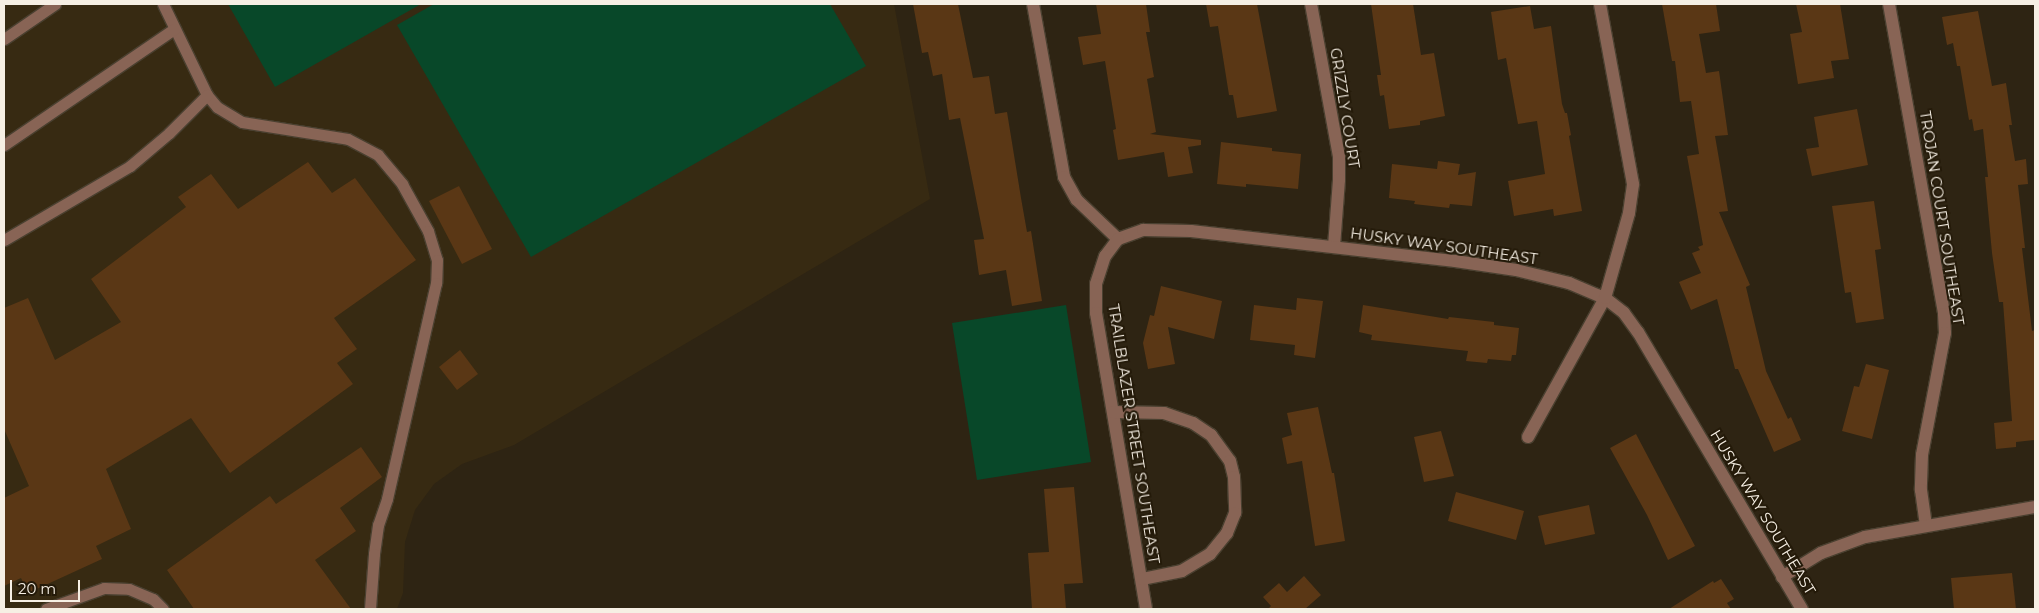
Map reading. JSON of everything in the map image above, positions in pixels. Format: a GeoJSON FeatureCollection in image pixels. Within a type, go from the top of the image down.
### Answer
{"type":"FeatureCollection","features":[{"type":"Feature","properties":{"kind":"street"},"geometry":{"type":"LineString","coordinates":[[1033,4],[1064,177],[1077,200],[1118,240]]}},
{"type":"Feature","properties":{"kind":"street","name":"GRIZZLY COURT"},"geometry":{"type":"LineString","coordinates":[[1311,4],[1338,156],[1340,180],[1334,247]]}},
{"type":"Feature","properties":{"kind":"street"},"geometry":{"type":"LineString","coordinates":[[1528,438],[1605,298],[1629,213],[1633,184],[1600,4]]}},
{"type":"Feature","properties":{"kind":"street","name":"TROJAN COURT SOUTHEAST"},"geometry":{"type":"LineString","coordinates":[[1889,4],[1944,314],[1945,333],[1922,455],[1921,490],[1926,526]]}},
{"type":"Feature","properties":{"kind":"street","name":"HUSKY WAY SOUTHEAST"},"geometry":{"type":"LineString","coordinates":[[1118,240],[1143,230],[1191,231],[1334,247],[1516,270],[1570,283],[1605,298],[1624,313],[1638,332],[1802,609]]}},
{"type":"Feature","properties":{"kind":"street","name":"TRAILBLAZER STREET SOUTHEAST"},"geometry":{"type":"LineString","coordinates":[[1118,240],[1105,256],[1096,284],[1096,313],[1146,609]]}},
{"type":"Feature","properties":{"kind":"street"},"geometry":{"type":"LineString","coordinates":[[1113,412],[1164,413],[1193,423],[1211,435],[1230,461],[1234,477],[1235,513],[1227,533],[1210,554],[1182,571],[1142,579]]}},
{"type":"Feature","properties":{"kind":"street"},"geometry":{"type":"LineString","coordinates":[[1782,577],[1808,561],[1843,544],[1865,537],[2035,506]]}},
{"type":"Feature","properties":{"kind":"lane"},"geometry":{"type":"LineString","coordinates":[[4,39],[55,4]]}},
{"type":"Feature","properties":{"kind":"lane"},"geometry":{"type":"LineString","coordinates":[[163,4],[207,95],[217,107],[242,122],[348,138],[378,156],[402,184],[428,231],[437,260],[430,314],[387,499],[378,525],[370,609]]}},
{"type":"Feature","properties":{"kind":"lane"},"geometry":{"type":"LineString","coordinates":[[4,144],[174,29]]}},
{"type":"Feature","properties":{"kind":"lane"},"geometry":{"type":"LineString","coordinates":[[4,240],[130,166],[169,133],[207,95]]}},
{"type":"Feature","properties":{"kind":"lane"},"geometry":{"type":"LineString","coordinates":[[46,609],[104,588],[129,589],[153,599],[163,609]]}},
{"type":"Feature","properties":{"kind":"shaded area"},"geometry":{"type":"Polygon","coordinates":[[[4,4],[894,4],[930,199],[514,445],[462,464],[434,484],[415,510],[405,542],[403,593],[397,609],[4,609],[4,4]]]}},
{"type":"Feature","properties":{"kind":"green space"},"geometry":{"type":"Polygon","coordinates":[[[228,4],[421,4],[275,87],[228,4]]]}},
{"type":"Feature","properties":{"kind":"green space"},"geometry":{"type":"Polygon","coordinates":[[[434,4],[830,4],[866,66],[531,257],[397,25],[434,4]]]}},
{"type":"Feature","properties":{"kind":"green space"},"geometry":{"type":"Polygon","coordinates":[[[1066,305],[1091,462],[977,480],[952,323],[1066,305]]]}},
{"type":"Feature","properties":{"kind":"building"},"geometry":{"type":"Polygon","coordinates":[[[913,4],[958,4],[973,78],[989,76],[995,114],[1007,112],[1027,232],[1031,231],[1042,301],[1012,306],[1006,270],[979,275],[974,240],[984,239],[960,118],[949,120],[942,74],[933,76],[928,52],[922,53],[913,4]]]}},
{"type":"Feature","properties":{"kind":"building"},"geometry":{"type":"Polygon","coordinates":[[[1096,4],[1146,4],[1150,32],[1146,32],[1154,77],[1147,79],[1156,132],[1150,134],[1201,140],[1201,145],[1188,147],[1193,173],[1168,177],[1164,152],[1118,160],[1113,130],[1116,129],[1105,61],[1083,65],[1078,37],[1101,34],[1096,4]]]}},
{"type":"Feature","properties":{"kind":"building"},"geometry":{"type":"Polygon","coordinates":[[[1206,4],[1257,4],[1277,111],[1237,118],[1233,95],[1229,95],[1218,26],[1210,27],[1206,4]]]}},
{"type":"Feature","properties":{"kind":"building"},"geometry":{"type":"Polygon","coordinates":[[[1371,4],[1413,4],[1421,55],[1434,53],[1445,116],[1420,121],[1420,125],[1389,129],[1384,95],[1380,96],[1377,75],[1381,75],[1371,4]]]}},
{"type":"Feature","properties":{"kind":"building"},"geometry":{"type":"Polygon","coordinates":[[[1662,4],[1716,4],[1720,31],[1699,34],[1706,73],[1719,71],[1728,135],[1715,136],[1728,211],[1719,212],[1750,285],[1746,287],[1766,371],[1788,419],[1791,417],[1801,440],[1774,452],[1738,369],[1735,369],[1717,299],[1691,310],[1679,282],[1701,273],[1692,253],[1700,250],[1698,247],[1703,245],[1687,156],[1699,154],[1691,101],[1680,102],[1675,61],[1672,61],[1662,4]]]}},
{"type":"Feature","properties":{"kind":"building"},"geometry":{"type":"Polygon","coordinates":[[[1796,4],[1840,4],[1849,59],[1831,61],[1834,78],[1798,84],[1790,34],[1802,32],[1796,4]]]}},
{"type":"Feature","properties":{"kind":"building"},"geometry":{"type":"Polygon","coordinates":[[[1530,6],[1534,29],[1551,26],[1562,104],[1565,113],[1567,113],[1571,135],[1569,136],[1582,211],[1554,216],[1553,209],[1514,216],[1508,181],[1545,174],[1537,121],[1518,124],[1506,58],[1498,60],[1491,12],[1530,6]]]}},
{"type":"Feature","properties":{"kind":"building"},"geometry":{"type":"Polygon","coordinates":[[[1978,11],[1992,86],[2006,83],[2012,125],[2009,125],[2015,161],[2026,159],[2028,184],[2018,185],[2025,248],[2022,248],[2032,331],[2035,330],[2035,440],[2016,442],[2016,447],[1996,449],[1994,423],[2012,421],[2003,302],[1999,302],[1992,253],[1985,177],[1988,177],[1983,129],[1974,131],[1972,119],[1969,120],[1960,66],[1957,66],[1953,43],[1947,45],[1942,17],[1978,11]]]}},
{"type":"Feature","properties":{"kind":"building"},"geometry":{"type":"Polygon","coordinates":[[[1857,109],[1868,165],[1812,176],[1806,149],[1819,147],[1814,117],[1857,109]]]}},
{"type":"Feature","properties":{"kind":"building"},"geometry":{"type":"Polygon","coordinates":[[[1221,142],[1272,148],[1272,151],[1301,154],[1298,189],[1246,184],[1246,187],[1217,184],[1221,142]]]}},
{"type":"Feature","properties":{"kind":"building"},"geometry":{"type":"Polygon","coordinates":[[[1438,161],[1460,164],[1458,175],[1476,172],[1472,206],[1450,204],[1449,208],[1414,204],[1415,201],[1389,198],[1392,164],[1437,169],[1438,161]]]}},
{"type":"Feature","properties":{"kind":"building"},"geometry":{"type":"Polygon","coordinates":[[[308,162],[332,193],[355,178],[416,260],[334,318],[357,349],[337,363],[353,384],[230,473],[191,418],[106,469],[131,529],[96,546],[102,559],[28,593],[21,578],[4,586],[4,498],[29,486],[4,429],[4,308],[28,298],[55,360],[121,322],[91,279],[186,207],[178,197],[211,174],[238,209],[308,162]]]}},
{"type":"Feature","properties":{"kind":"building"},"geometry":{"type":"Polygon","coordinates":[[[459,186],[492,249],[462,264],[429,201],[459,186]]]}},
{"type":"Feature","properties":{"kind":"building"},"geometry":{"type":"Polygon","coordinates":[[[1874,201],[1881,249],[1875,250],[1884,319],[1856,323],[1851,292],[1845,293],[1832,206],[1874,201]]]}},
{"type":"Feature","properties":{"kind":"building"},"geometry":{"type":"Polygon","coordinates":[[[1161,286],[1222,301],[1214,339],[1168,327],[1175,364],[1148,369],[1143,343],[1150,315],[1154,316],[1161,286]]]}},
{"type":"Feature","properties":{"kind":"building"},"geometry":{"type":"Polygon","coordinates":[[[1297,298],[1323,301],[1315,358],[1294,355],[1295,345],[1250,340],[1254,305],[1296,310],[1297,298]]]}},
{"type":"Feature","properties":{"kind":"building"},"geometry":{"type":"Polygon","coordinates":[[[1363,305],[1448,319],[1449,317],[1494,322],[1494,325],[1519,328],[1516,355],[1512,355],[1511,361],[1488,359],[1487,363],[1466,361],[1468,351],[1371,340],[1372,335],[1359,332],[1363,305]]]}},
{"type":"Feature","properties":{"kind":"building"},"geometry":{"type":"Polygon","coordinates":[[[460,350],[478,374],[457,390],[439,367],[460,350]]]}},
{"type":"Feature","properties":{"kind":"building"},"geometry":{"type":"Polygon","coordinates":[[[1866,364],[1889,370],[1872,439],[1842,431],[1854,386],[1859,387],[1866,364]]]}},
{"type":"Feature","properties":{"kind":"building"},"geometry":{"type":"Polygon","coordinates":[[[1318,407],[1332,473],[1334,473],[1345,541],[1315,546],[1302,461],[1287,464],[1282,438],[1292,435],[1287,413],[1318,407]]]}},
{"type":"Feature","properties":{"kind":"building"},"geometry":{"type":"Polygon","coordinates":[[[1441,431],[1454,476],[1424,482],[1414,437],[1441,431]]]}},
{"type":"Feature","properties":{"kind":"building"},"geometry":{"type":"Polygon","coordinates":[[[1636,434],[1695,546],[1668,560],[1647,515],[1610,448],[1636,434]]]}},
{"type":"Feature","properties":{"kind":"building"},"geometry":{"type":"Polygon","coordinates":[[[361,447],[382,477],[340,508],[356,531],[315,560],[351,609],[194,609],[167,570],[270,496],[276,504],[361,447]]]}},
{"type":"Feature","properties":{"kind":"building"},"geometry":{"type":"Polygon","coordinates":[[[1074,487],[1083,583],[1064,584],[1066,609],[1032,609],[1028,553],[1049,552],[1044,489],[1074,487]]]}},
{"type":"Feature","properties":{"kind":"building"},"geometry":{"type":"Polygon","coordinates":[[[1456,492],[1524,511],[1516,540],[1448,521],[1456,492]]]}},
{"type":"Feature","properties":{"kind":"building"},"geometry":{"type":"Polygon","coordinates":[[[1589,505],[1595,534],[1545,545],[1538,516],[1589,505]]]}},
{"type":"Feature","properties":{"kind":"building"},"geometry":{"type":"Polygon","coordinates":[[[2012,573],[2016,609],[1954,609],[1951,578],[2012,573]]]}},
{"type":"Feature","properties":{"kind":"building"},"geometry":{"type":"Polygon","coordinates":[[[1304,576],[1321,595],[1305,609],[1268,609],[1271,606],[1263,597],[1279,583],[1287,592],[1304,576]]]}},
{"type":"Feature","properties":{"kind":"building"},"geometry":{"type":"Polygon","coordinates":[[[1721,579],[1734,599],[1727,603],[1731,609],[1669,609],[1713,581],[1714,583],[1721,579]]]}}]}
